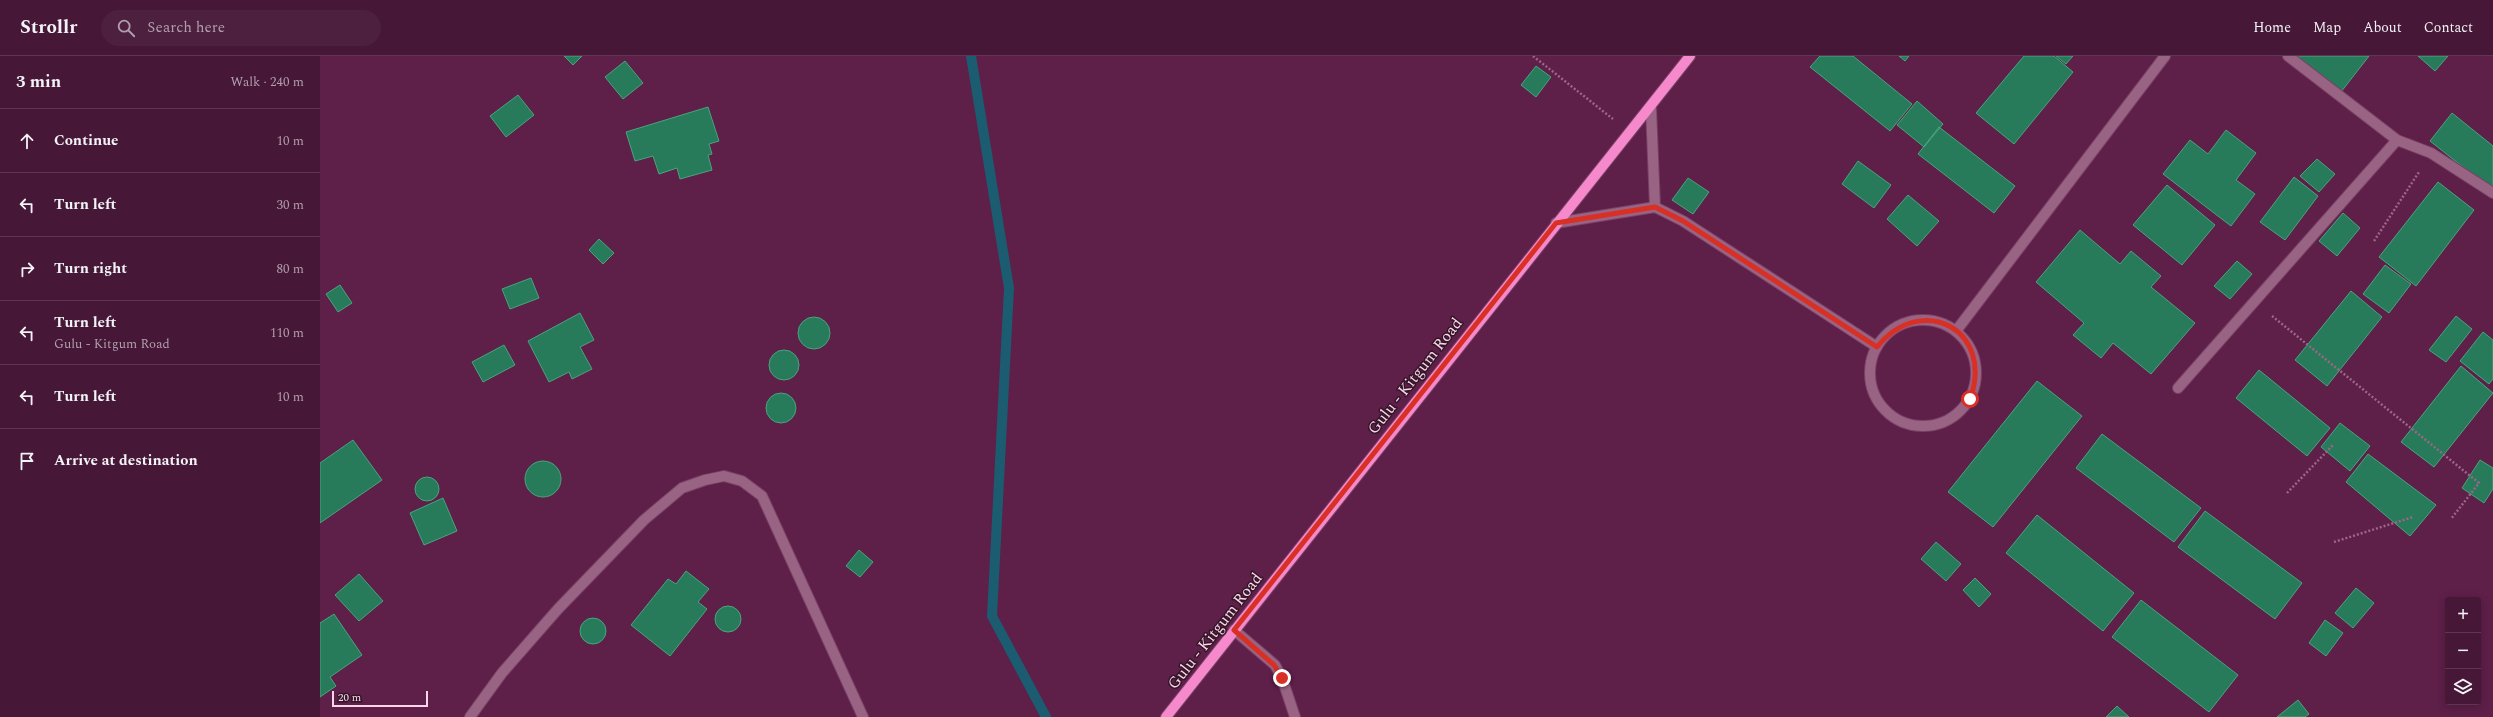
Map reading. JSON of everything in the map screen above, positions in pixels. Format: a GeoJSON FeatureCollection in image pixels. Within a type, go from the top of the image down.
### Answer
{"type":"FeatureCollection","features":[{"type":"Feature","properties":{"kind":"main road","name":"Gulu - Kitgum Road"},"geometry":{"type":"LineString","coordinates":[[1166,717],[1556,223],[1651,108],[1690,56]]}},
{"type":"Feature","properties":{"kind":"street"},"geometry":{"type":"LineString","coordinates":[[1956,331],[2165,56]]}},
{"type":"Feature","properties":{"kind":"street"},"geometry":{"type":"LineString","coordinates":[[2288,56],[2397,140],[2431,153],[2493,193]]}},
{"type":"Feature","properties":{"kind":"street"},"geometry":{"type":"LineString","coordinates":[[1651,108],[1655,207]]}},
{"type":"Feature","properties":{"kind":"street"},"geometry":{"type":"LineString","coordinates":[[2178,388],[2397,140]]}},
{"type":"Feature","properties":{"kind":"street"},"geometry":{"type":"LineString","coordinates":[[1556,223],[1655,207],[1683,221],[1877,347]]}},
{"type":"Feature","properties":{"kind":"street"},"geometry":{"type":"LineString","coordinates":[[1928,320],[1943,323],[1956,331],[1967,342],[1974,355],[1976,370],[1975,385],[1970,399],[1961,411],[1948,420],[1934,425],[1918,426],[1904,423],[1890,416],[1880,404],[1873,391],[1870,376],[1871,361],[1877,347],[1886,335],[1898,326],[1913,321],[1928,320]]}},
{"type":"Feature","properties":{"kind":"street"},"geometry":{"type":"LineString","coordinates":[[470,717],[502,673],[558,609],[644,520],[682,488],[705,480],[724,476],[742,481],[762,496],[863,717]]}},
{"type":"Feature","properties":{"kind":"street"},"geometry":{"type":"LineString","coordinates":[[1234,630],[1274,665],[1282,678],[1295,717]]}},
{"type":"Feature","properties":{"kind":"path"},"geometry":{"type":"LineString","coordinates":[[1533,56],[1631,133]]}},
{"type":"Feature","properties":{"kind":"path"},"geometry":{"type":"LineString","coordinates":[[2374,241],[2431,153]]}},
{"type":"Feature","properties":{"kind":"path"},"geometry":{"type":"LineString","coordinates":[[2254,302],[2479,483],[2451,519]]}},
{"type":"Feature","properties":{"kind":"path"},"geometry":{"type":"LineString","coordinates":[[2287,493],[2333,445]]}},
{"type":"Feature","properties":{"kind":"path"},"geometry":{"type":"LineString","coordinates":[[2334,542],[2413,517]]}},
{"type":"Feature","properties":{"kind":"building"},"geometry":{"type":"Polygon","coordinates":[[[564,56],[582,56],[573,65],[564,56]]]}},
{"type":"Feature","properties":{"kind":"building"},"geometry":{"type":"Polygon","coordinates":[[[1820,56],[1853,56],[1912,104],[1890,131],[1810,67],[1820,56]]]}},
{"type":"Feature","properties":{"kind":"building"},"geometry":{"type":"Polygon","coordinates":[[[1899,56],[1909,56],[1905,61],[1899,56]]]}},
{"type":"Feature","properties":{"kind":"building"},"geometry":{"type":"Polygon","coordinates":[[[2024,56],[2054,56],[2073,72],[2014,144],[1976,113],[2024,56]]]}},
{"type":"Feature","properties":{"kind":"building"},"geometry":{"type":"Polygon","coordinates":[[[2056,56],[2073,56],[2066,64],[2056,56]]]}},
{"type":"Feature","properties":{"kind":"building"},"geometry":{"type":"Polygon","coordinates":[[[2297,56],[2369,56],[2341,92],[2297,56]]]}},
{"type":"Feature","properties":{"kind":"building"},"geometry":{"type":"Polygon","coordinates":[[[2418,56],[2448,56],[2435,71],[2418,56]]]}},
{"type":"Feature","properties":{"kind":"building"},"geometry":{"type":"Polygon","coordinates":[[[625,61],[643,83],[623,99],[605,77],[625,61]]]}},
{"type":"Feature","properties":{"kind":"building"},"geometry":{"type":"Polygon","coordinates":[[[1536,66],[1551,77],[1536,97],[1521,85],[1536,66]]]}},
{"type":"Feature","properties":{"kind":"building"},"geometry":{"type":"Polygon","coordinates":[[[518,95],[534,115],[506,137],[490,116],[518,95]]]}},
{"type":"Feature","properties":{"kind":"building"},"geometry":{"type":"Polygon","coordinates":[[[1917,101],[1943,124],[1924,147],[1897,125],[1917,101]]]}},
{"type":"Feature","properties":{"kind":"building"},"geometry":{"type":"Polygon","coordinates":[[[708,107],[719,141],[709,144],[712,154],[708,155],[712,170],[680,179],[677,168],[659,174],[653,156],[635,161],[626,132],[708,107]]]}},
{"type":"Feature","properties":{"kind":"building"},"geometry":{"type":"Polygon","coordinates":[[[2452,113],[2493,146],[2493,191],[2430,141],[2452,113]]]}},
{"type":"Feature","properties":{"kind":"building"},"geometry":{"type":"Polygon","coordinates":[[[1939,127],[2015,186],[1994,213],[1918,154],[1939,127]]]}},
{"type":"Feature","properties":{"kind":"building"},"geometry":{"type":"Polygon","coordinates":[[[2226,130],[2256,153],[2236,180],[2255,194],[2231,226],[2163,174],[2190,140],[2208,154],[2226,130]]]}},
{"type":"Feature","properties":{"kind":"building"},"geometry":{"type":"Polygon","coordinates":[[[2317,159],[2335,174],[2319,192],[2300,176],[2317,159]]]}},
{"type":"Feature","properties":{"kind":"building"},"geometry":{"type":"Polygon","coordinates":[[[1858,161],[1891,185],[1874,208],[1842,184],[1858,161]]]}},
{"type":"Feature","properties":{"kind":"building"},"geometry":{"type":"Polygon","coordinates":[[[2294,177],[2318,196],[2285,240],[2260,222],[2294,177]]]}},
{"type":"Feature","properties":{"kind":"building"},"geometry":{"type":"Polygon","coordinates":[[[1688,178],[1709,192],[1693,214],[1672,200],[1688,178]]]}},
{"type":"Feature","properties":{"kind":"building"},"geometry":{"type":"Polygon","coordinates":[[[2438,182],[2474,210],[2416,286],[2379,257],[2438,182]]]}},
{"type":"Feature","properties":{"kind":"building"},"geometry":{"type":"Polygon","coordinates":[[[2167,185],[2215,225],[2182,265],[2133,225],[2167,185]]]}},
{"type":"Feature","properties":{"kind":"building"},"geometry":{"type":"Polygon","coordinates":[[[1908,195],[1939,221],[1917,246],[1887,219],[1908,195]]]}},
{"type":"Feature","properties":{"kind":"building"},"geometry":{"type":"Polygon","coordinates":[[[2343,213],[2360,228],[2337,256],[2319,241],[2343,213]]]}},
{"type":"Feature","properties":{"kind":"building"},"geometry":{"type":"Polygon","coordinates":[[[2080,230],[2120,264],[2131,251],[2161,276],[2151,287],[2195,323],[2151,374],[2113,343],[2101,358],[2073,335],[2084,323],[2036,282],[2080,230]]]}},
{"type":"Feature","properties":{"kind":"building"},"geometry":{"type":"Polygon","coordinates":[[[599,239],[614,253],[603,264],[589,250],[599,239]]]}},
{"type":"Feature","properties":{"kind":"building"},"geometry":{"type":"Polygon","coordinates":[[[2237,261],[2252,274],[2230,299],[2214,286],[2237,261]]]}},
{"type":"Feature","properties":{"kind":"building"},"geometry":{"type":"Polygon","coordinates":[[[2385,265],[2411,284],[2389,313],[2363,294],[2385,265]]]}},
{"type":"Feature","properties":{"kind":"building"},"geometry":{"type":"Polygon","coordinates":[[[531,278],[539,298],[510,309],[502,289],[531,278]]]}},
{"type":"Feature","properties":{"kind":"building"},"geometry":{"type":"Polygon","coordinates":[[[340,285],[352,303],[338,312],[326,294],[340,285]]]}},
{"type":"Feature","properties":{"kind":"building"},"geometry":{"type":"Polygon","coordinates":[[[2351,291],[2382,317],[2327,386],[2295,360],[2351,291]]]}},
{"type":"Feature","properties":{"kind":"building"},"geometry":{"type":"Polygon","coordinates":[[[580,313],[594,340],[580,347],[592,369],[572,379],[569,372],[549,382],[528,341],[580,313]]]}},
{"type":"Feature","properties":{"kind":"building"},"geometry":{"type":"Polygon","coordinates":[[[2456,316],[2472,329],[2446,362],[2429,350],[2456,316]]]}},
{"type":"Feature","properties":{"kind":"building"},"geometry":{"type":"Polygon","coordinates":[[[811,317],[817,317],[826,321],[830,333],[826,345],[817,349],[811,349],[802,345],[798,336],[798,330],[802,321],[811,317]]]}},
{"type":"Feature","properties":{"kind":"building"},"geometry":{"type":"Polygon","coordinates":[[[2483,332],[2493,340],[2493,379],[2489,384],[2460,361],[2483,332]]]}},
{"type":"Feature","properties":{"kind":"building"},"geometry":{"type":"Polygon","coordinates":[[[504,345],[515,365],[483,382],[472,362],[504,345]]]}},
{"type":"Feature","properties":{"kind":"building"},"geometry":{"type":"Polygon","coordinates":[[[784,350],[790,351],[798,359],[798,371],[790,379],[784,380],[778,379],[770,371],[769,365],[770,359],[778,351],[784,350]]]}},
{"type":"Feature","properties":{"kind":"building"},"geometry":{"type":"Polygon","coordinates":[[[2461,366],[2493,393],[2434,467],[2401,442],[2461,366]]]}},
{"type":"Feature","properties":{"kind":"building"},"geometry":{"type":"Polygon","coordinates":[[[2259,370],[2330,428],[2307,456],[2236,398],[2259,370]]]}},
{"type":"Feature","properties":{"kind":"building"},"geometry":{"type":"Polygon","coordinates":[[[2037,381],[2082,416],[1993,527],[1948,492],[2037,381]]]}},
{"type":"Feature","properties":{"kind":"building"},"geometry":{"type":"Polygon","coordinates":[[[781,393],[787,394],[795,402],[795,414],[787,422],[781,423],[775,422],[767,414],[766,408],[767,402],[775,394],[781,393]]]}},
{"type":"Feature","properties":{"kind":"building"},"geometry":{"type":"Polygon","coordinates":[[[2340,423],[2370,446],[2350,471],[2321,447],[2340,423]]]}},
{"type":"Feature","properties":{"kind":"building"},"geometry":{"type":"Polygon","coordinates":[[[2102,434],[2201,508],[2174,542],[2076,468],[2102,434]]]}},
{"type":"Feature","properties":{"kind":"building"},"geometry":{"type":"Polygon","coordinates":[[[353,440],[382,480],[320,523],[320,463],[353,440]]]}},
{"type":"Feature","properties":{"kind":"building"},"geometry":{"type":"Polygon","coordinates":[[[2368,454],[2436,505],[2410,536],[2346,482],[2368,454]]]}},
{"type":"Feature","properties":{"kind":"building"},"geometry":{"type":"Polygon","coordinates":[[[2480,460],[2493,468],[2493,489],[2484,503],[2462,488],[2480,460]]]}},
{"type":"Feature","properties":{"kind":"building"},"geometry":{"type":"Polygon","coordinates":[[[547,461],[556,466],[560,472],[560,486],[556,492],[547,497],[539,497],[530,492],[526,486],[525,475],[530,466],[536,462],[547,461]]]}},
{"type":"Feature","properties":{"kind":"building"},"geometry":{"type":"Polygon","coordinates":[[[427,477],[435,481],[439,489],[435,497],[427,501],[419,497],[415,489],[419,481],[427,477]]]}},
{"type":"Feature","properties":{"kind":"building"},"geometry":{"type":"Polygon","coordinates":[[[443,498],[457,531],[424,545],[410,513],[443,498]]]}},
{"type":"Feature","properties":{"kind":"building"},"geometry":{"type":"Polygon","coordinates":[[[2205,511],[2302,583],[2275,619],[2178,547],[2205,511]]]}},
{"type":"Feature","properties":{"kind":"building"},"geometry":{"type":"Polygon","coordinates":[[[2037,515],[2134,593],[2103,631],[2006,553],[2037,515]]]}},
{"type":"Feature","properties":{"kind":"building"},"geometry":{"type":"Polygon","coordinates":[[[1936,542],[1961,564],[1946,581],[1921,559],[1936,542]]]}},
{"type":"Feature","properties":{"kind":"building"},"geometry":{"type":"Polygon","coordinates":[[[859,550],[873,562],[860,577],[846,566],[859,550]]]}},
{"type":"Feature","properties":{"kind":"building"},"geometry":{"type":"Polygon","coordinates":[[[686,571],[709,589],[698,602],[707,609],[670,656],[631,625],[668,579],[676,584],[686,571]]]}},
{"type":"Feature","properties":{"kind":"building"},"geometry":{"type":"Polygon","coordinates":[[[359,574],[383,601],[359,621],[335,595],[359,574]]]}},
{"type":"Feature","properties":{"kind":"building"},"geometry":{"type":"Polygon","coordinates":[[[1975,578],[1991,594],[1979,607],[1963,590],[1975,578]]]}},
{"type":"Feature","properties":{"kind":"building"},"geometry":{"type":"Polygon","coordinates":[[[2356,588],[2374,603],[2353,628],[2335,613],[2356,588]]]}},
{"type":"Feature","properties":{"kind":"building"},"geometry":{"type":"Polygon","coordinates":[[[2141,600],[2238,675],[2209,712],[2112,637],[2141,600]]]}},
{"type":"Feature","properties":{"kind":"building"},"geometry":{"type":"Polygon","coordinates":[[[728,606],[737,610],[741,619],[737,628],[728,632],[719,628],[715,619],[719,610],[728,606]]]}},
{"type":"Feature","properties":{"kind":"building"},"geometry":{"type":"Polygon","coordinates":[[[334,614],[362,655],[330,677],[336,686],[320,697],[320,623],[334,614]]]}},
{"type":"Feature","properties":{"kind":"building"},"geometry":{"type":"Polygon","coordinates":[[[593,618],[602,622],[606,631],[602,640],[593,644],[584,640],[580,631],[584,622],[593,618]]]}},
{"type":"Feature","properties":{"kind":"building"},"geometry":{"type":"Polygon","coordinates":[[[2325,620],[2343,633],[2326,656],[2309,643],[2325,620]]]}},
{"type":"Feature","properties":{"kind":"building"},"geometry":{"type":"Polygon","coordinates":[[[2298,700],[2309,714],[2305,717],[2277,717],[2298,700]]]}},
{"type":"Feature","properties":{"kind":"building"},"geometry":{"type":"Polygon","coordinates":[[[2117,706],[2129,717],[2106,717],[2117,706]]]}},
{"type":"Feature","properties":{"kind":"waterway"},"geometry":{"type":"LineString","coordinates":[[971,56],[1009,288],[992,616],[1046,717]]}},
{"type":"Feature","properties":{"kind":"route"},"geometry":{"type":"LineString","coordinates":[[1282,678],[1274,665],[1234,630],[1556,223],[1655,207],[1683,221],[1877,347],[1886,335],[1898,326],[1913,321],[1928,320],[1943,323],[1956,331],[1967,342],[1974,355],[1976,370],[1975,385],[1970,399]]}}]}
